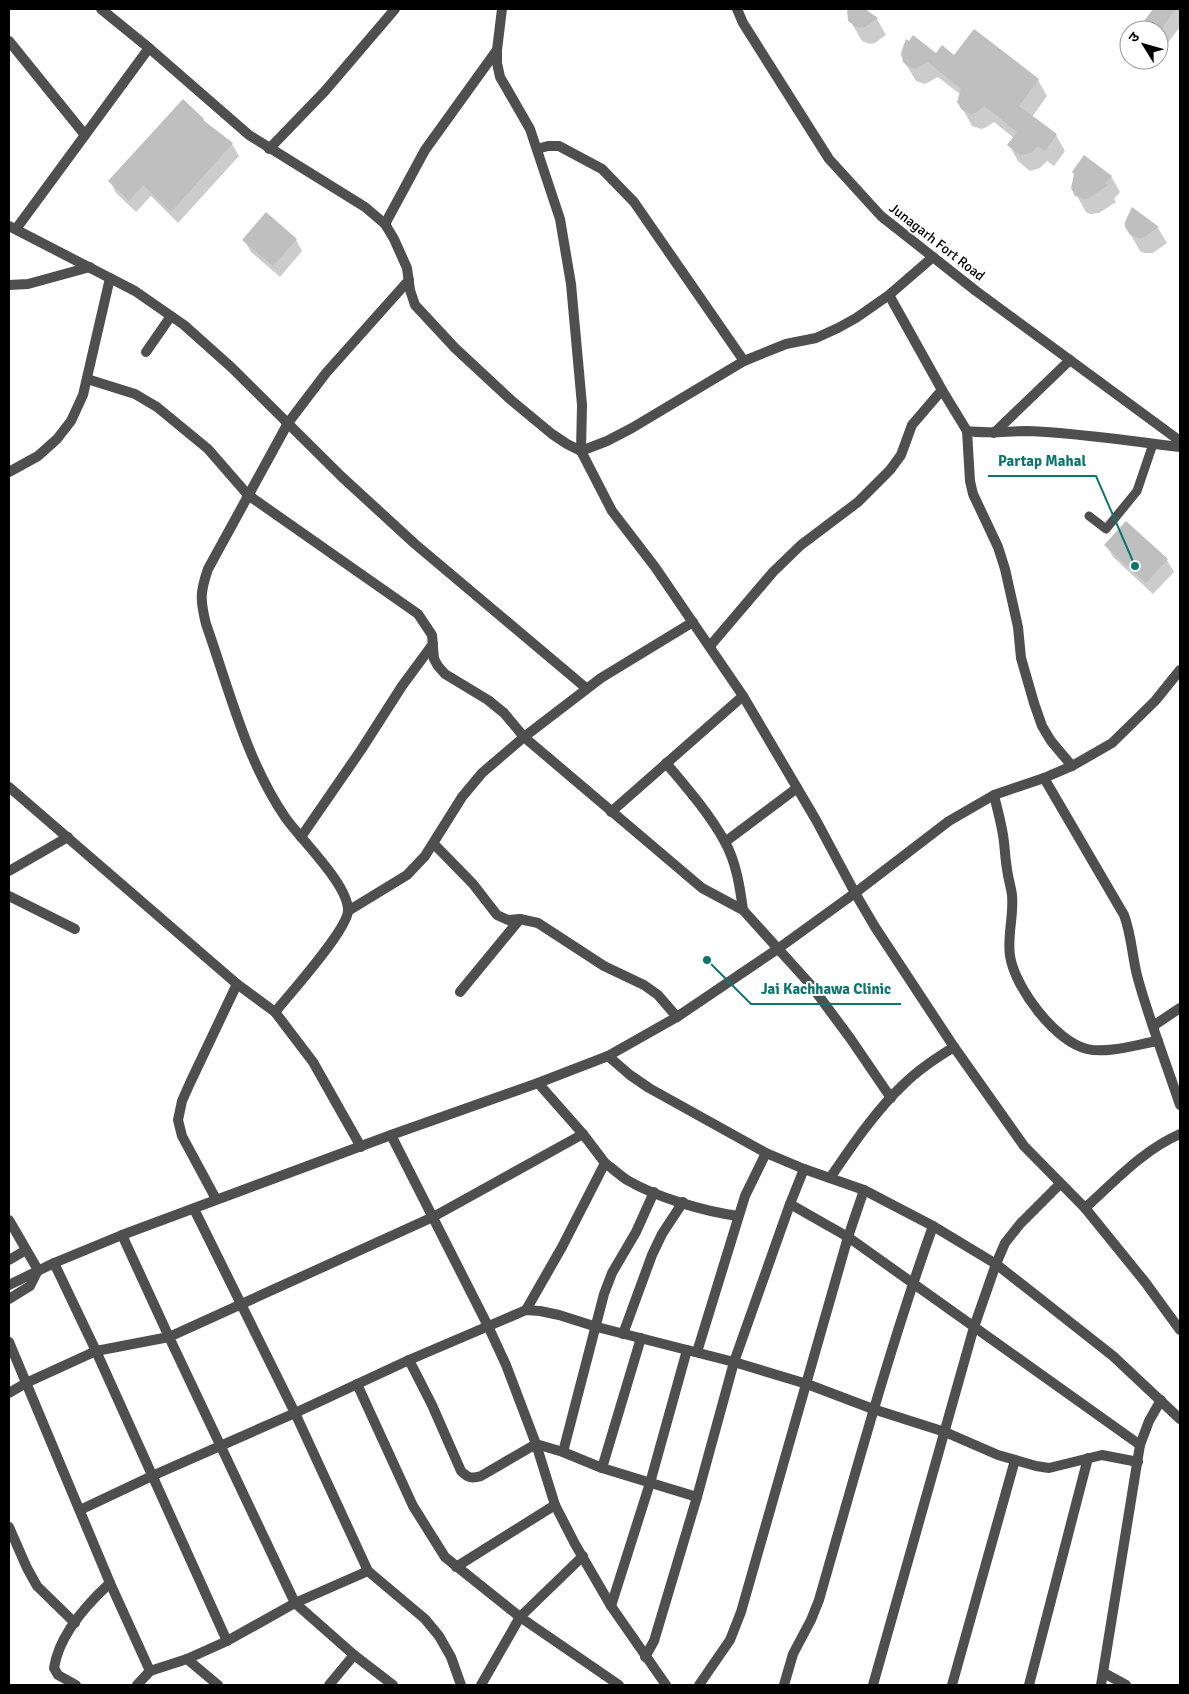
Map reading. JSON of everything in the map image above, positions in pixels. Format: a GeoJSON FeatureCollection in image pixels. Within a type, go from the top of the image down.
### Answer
{"type":"FeatureCollection","features":[{"type":"Feature","properties":{"kind":"street"},"geometry":{"type":"LineString","coordinates":[[101,9],[149,48],[232,122],[269,149],[365,207],[385,224],[407,268],[415,305],[455,348],[518,406],[559,439],[581,451],[607,441],[632,428],[744,361],[786,344],[816,338],[838,328],[889,295],[933,257]]}},
{"type":"Feature","properties":{"kind":"street"},"geometry":{"type":"LineString","coordinates":[[269,149],[325,90],[394,9]]}},
{"type":"Feature","properties":{"kind":"street"},"geometry":{"type":"LineString","coordinates":[[502,9],[497,50],[500,77],[530,129],[538,149],[560,219],[572,284],[582,405],[581,451],[612,511],[710,646],[743,696],[816,820],[875,927],[954,1047],[1024,1146],[1084,1208],[1146,1282],[1180,1328]]}},
{"type":"Feature","properties":{"kind":"street","name":"Junagarh Fort Road"},"geometry":{"type":"LineString","coordinates":[[737,9],[743,23],[829,159],[880,216],[1180,441]]}},
{"type":"Feature","properties":{"kind":"street"},"geometry":{"type":"LineString","coordinates":[[9,41],[85,135]]}},
{"type":"Feature","properties":{"kind":"street"},"geometry":{"type":"LineString","coordinates":[[149,48],[85,135],[12,228],[90,266],[135,291],[184,325],[231,367],[342,477],[415,544],[586,688]]}},
{"type":"Feature","properties":{"kind":"street"},"geometry":{"type":"LineString","coordinates":[[385,224],[425,150],[497,50]]}},
{"type":"Feature","properties":{"kind":"street"},"geometry":{"type":"LineString","coordinates":[[538,149],[558,146],[602,169],[634,202],[744,361]]}},
{"type":"Feature","properties":{"kind":"street"},"geometry":{"type":"LineString","coordinates":[[9,285],[28,284],[90,266]]}},
{"type":"Feature","properties":{"kind":"street"},"geometry":{"type":"LineString","coordinates":[[9,472],[38,456],[57,439],[70,421],[83,396],[110,278]]}},
{"type":"Feature","properties":{"kind":"street"},"geometry":{"type":"LineString","coordinates":[[275,1012],[340,930],[348,911],[345,897],[337,882],[286,818],[265,784],[248,744],[206,624],[202,609],[202,589],[208,569],[288,423],[326,373],[409,280]]}},
{"type":"Feature","properties":{"kind":"street"},"geometry":{"type":"LineString","coordinates":[[889,295],[967,431],[970,481],[973,494],[998,547],[1005,569],[1018,627],[1021,658],[1034,702],[1042,726],[1072,766]]}},
{"type":"Feature","properties":{"kind":"street"},"geometry":{"type":"LineString","coordinates":[[146,352],[171,316]]}},
{"type":"Feature","properties":{"kind":"street"},"geometry":{"type":"LineString","coordinates":[[994,433],[1070,360]]}},
{"type":"Feature","properties":{"kind":"street"},"geometry":{"type":"LineString","coordinates":[[86,379],[136,394],[158,407],[208,450],[248,495],[418,614],[432,634],[434,659],[445,674],[488,700],[504,713],[524,737],[702,888],[743,910],[810,984],[891,1098]]}},
{"type":"Feature","properties":{"kind":"street"},"geometry":{"type":"LineString","coordinates":[[710,646],[773,572],[801,545],[858,502],[890,470],[901,455],[912,425],[942,390]]}},
{"type":"Feature","properties":{"kind":"street"},"geometry":{"type":"LineString","coordinates":[[967,431],[981,433],[1026,431],[1054,433],[1180,447]]}},
{"type":"Feature","properties":{"kind":"street"},"geometry":{"type":"LineString","coordinates":[[348,911],[407,875],[434,844],[462,797],[482,773],[524,737],[600,678],[693,622]]}},
{"type":"Feature","properties":{"kind":"street"},"geometry":{"type":"LineString","coordinates":[[301,837],[361,750],[402,686],[434,644]]}},
{"type":"Feature","properties":{"kind":"street"},"geometry":{"type":"LineString","coordinates":[[12,1284],[54,1263],[216,1199],[608,1056],[677,1017],[779,948],[949,821],[994,795],[1072,766],[1112,743],[1155,702],[1180,670]]}},
{"type":"Feature","properties":{"kind":"street"},"geometry":{"type":"LineString","coordinates":[[611,812],[743,696]]}},
{"type":"Feature","properties":{"kind":"street"},"geometry":{"type":"LineString","coordinates":[[666,763],[698,801],[725,842],[736,871],[743,910]]}},
{"type":"Feature","properties":{"kind":"street"},"geometry":{"type":"LineString","coordinates":[[1044,778],[1124,915],[1130,929],[1136,972],[1180,1104]]}},
{"type":"Feature","properties":{"kind":"street"},"geometry":{"type":"LineString","coordinates":[[9,788],[237,984],[275,1012],[313,1062],[361,1147]]}},
{"type":"Feature","properties":{"kind":"street"},"geometry":{"type":"LineString","coordinates":[[725,842],[797,788]]}},
{"type":"Feature","properties":{"kind":"street"},"geometry":{"type":"LineString","coordinates":[[994,795],[1003,834],[1012,894],[1013,909],[1009,935],[1010,956],[1015,974],[1031,1000],[1057,1032],[1069,1041],[1087,1049],[1103,1050],[1158,1040]]}},
{"type":"Feature","properties":{"kind":"street"},"geometry":{"type":"LineString","coordinates":[[9,870],[68,837]]}},
{"type":"Feature","properties":{"kind":"street"},"geometry":{"type":"LineString","coordinates":[[434,844],[473,884],[497,915],[508,920],[520,919],[538,923],[604,966],[644,984],[658,995],[677,1017]]}},
{"type":"Feature","properties":{"kind":"street"},"geometry":{"type":"LineString","coordinates":[[9,896],[75,929]]}},
{"type":"Feature","properties":{"kind":"street"},"geometry":{"type":"LineString","coordinates":[[460,992],[520,919]]}},
{"type":"Feature","properties":{"kind":"street"},"geometry":{"type":"LineString","coordinates":[[216,1199],[182,1136],[178,1120],[182,1101],[237,984]]}},
{"type":"Feature","properties":{"kind":"street"},"geometry":{"type":"LineString","coordinates":[[1153,1026],[1180,1008]]}},
{"type":"Feature","properties":{"kind":"street"},"geometry":{"type":"LineString","coordinates":[[830,1178],[903,1084],[925,1066],[954,1047]]}},
{"type":"Feature","properties":{"kind":"street"},"geometry":{"type":"LineString","coordinates":[[608,1056],[649,1088],[766,1153],[804,1169],[864,1190],[933,1226],[996,1264],[1113,1356],[1180,1418]]}},
{"type":"Feature","properties":{"kind":"street"},"geometry":{"type":"LineString","coordinates":[[538,1083],[583,1134],[605,1163],[625,1178],[654,1192],[683,1202],[713,1212],[738,1216]]}},
{"type":"Feature","properties":{"kind":"street"},"geometry":{"type":"LineString","coordinates":[[9,1393],[26,1383],[96,1351],[169,1337],[433,1217],[583,1134]]}},
{"type":"Feature","properties":{"kind":"street"},"geometry":{"type":"LineString","coordinates":[[1084,1208],[1133,1164],[1180,1134]]}},
{"type":"Feature","properties":{"kind":"street"},"geometry":{"type":"LineString","coordinates":[[391,1135],[506,1365],[536,1444],[555,1505],[611,1606],[666,1685]]}},
{"type":"Feature","properties":{"kind":"street"},"geometry":{"type":"LineString","coordinates":[[611,1606],[692,1351],[738,1216],[753,1177],[766,1153]]}},
{"type":"Feature","properties":{"kind":"street"},"geometry":{"type":"LineString","coordinates":[[526,1310],[562,1247],[605,1163]]}},
{"type":"Feature","properties":{"kind":"street"},"geometry":{"type":"LineString","coordinates":[[645,1657],[654,1641],[697,1497],[734,1362],[804,1169]]}},
{"type":"Feature","properties":{"kind":"street"},"geometry":{"type":"LineString","coordinates":[[873,1685],[974,1326],[996,1264],[1005,1244],[1020,1224],[1060,1184]]}},
{"type":"Feature","properties":{"kind":"street"},"geometry":{"type":"LineString","coordinates":[[700,1685],[730,1640],[741,1612],[848,1237],[864,1190]]}},
{"type":"Feature","properties":{"kind":"street"},"geometry":{"type":"LineString","coordinates":[[563,1452],[597,1327],[599,1310],[612,1273],[636,1232],[654,1192]]}},
{"type":"Feature","properties":{"kind":"street"},"geometry":{"type":"LineString","coordinates":[[623,1334],[652,1255],[662,1234],[683,1202]]}},
{"type":"Feature","properties":{"kind":"street"},"geometry":{"type":"LineString","coordinates":[[790,1204],[848,1237],[1140,1444]]}},
{"type":"Feature","properties":{"kind":"street"},"geometry":{"type":"LineString","coordinates":[[194,1208],[295,1414],[368,1572],[430,1625],[451,1657],[461,1685]]}},
{"type":"Feature","properties":{"kind":"street"},"geometry":{"type":"LineString","coordinates":[[9,1220],[38,1270]]}},
{"type":"Feature","properties":{"kind":"street"},"geometry":{"type":"LineString","coordinates":[[784,1685],[793,1654],[819,1600],[873,1409],[933,1226]]}},
{"type":"Feature","properties":{"kind":"street"},"geometry":{"type":"LineString","coordinates":[[122,1235],[220,1447],[295,1603],[354,1655],[393,1685]]}},
{"type":"Feature","properties":{"kind":"street"},"geometry":{"type":"LineString","coordinates":[[9,1260],[26,1250]]}},
{"type":"Feature","properties":{"kind":"street"},"geometry":{"type":"LineString","coordinates":[[54,1263],[96,1351],[227,1641]]}},
{"type":"Feature","properties":{"kind":"street"},"geometry":{"type":"LineString","coordinates":[[9,1299],[30,1286],[38,1270]]}},
{"type":"Feature","properties":{"kind":"street"},"geometry":{"type":"LineString","coordinates":[[80,1510],[152,1476],[295,1414],[409,1360],[526,1310],[540,1310],[623,1334],[734,1362],[807,1384],[873,1409],[945,1432],[998,1455],[1015,1460],[1049,1468],[1102,1455],[1138,1462]]}},
{"type":"Feature","properties":{"kind":"street"},"geometry":{"type":"LineString","coordinates":[[602,1468],[641,1338]]}},
{"type":"Feature","properties":{"kind":"street"},"geometry":{"type":"LineString","coordinates":[[9,1342],[110,1583],[150,1671]]}},
{"type":"Feature","properties":{"kind":"street"},"geometry":{"type":"LineString","coordinates":[[409,1360],[432,1405],[461,1471],[466,1477],[474,1479],[481,1476],[536,1444],[563,1452],[602,1468],[697,1497]]}},
{"type":"Feature","properties":{"kind":"street"},"geometry":{"type":"LineString","coordinates":[[357,1384],[413,1506],[445,1557],[520,1618],[619,1685]]}},
{"type":"Feature","properties":{"kind":"street"},"geometry":{"type":"LineString","coordinates":[[1101,1685],[1140,1444],[1149,1421],[1161,1400]]}},
{"type":"Feature","properties":{"kind":"street"},"geometry":{"type":"LineString","coordinates":[[1029,1685],[1088,1458]]}},
{"type":"Feature","properties":{"kind":"street"},"geometry":{"type":"LineString","coordinates":[[952,1685],[1015,1460]]}},
{"type":"Feature","properties":{"kind":"street"},"geometry":{"type":"LineString","coordinates":[[456,1567],[555,1505]]}},
{"type":"Feature","properties":{"kind":"street"},"geometry":{"type":"LineString","coordinates":[[9,1526],[37,1586],[75,1623]]}},
{"type":"Feature","properties":{"kind":"street"},"geometry":{"type":"LineString","coordinates":[[480,1685],[520,1618],[583,1556]]}},
{"type":"Feature","properties":{"kind":"street"},"geometry":{"type":"LineString","coordinates":[[137,1685],[150,1671],[188,1659],[227,1641],[295,1603],[368,1572]]}},
{"type":"Feature","properties":{"kind":"street"},"geometry":{"type":"LineString","coordinates":[[76,1685],[58,1675],[54,1668],[56,1657],[62,1644],[91,1600],[110,1583]]}},
{"type":"Feature","properties":{"kind":"street"},"geometry":{"type":"LineString","coordinates":[[329,1685],[354,1655]]}},
{"type":"Feature","properties":{"kind":"street"},"geometry":{"type":"LineString","coordinates":[[188,1659],[218,1685]]}},
{"type":"Feature","properties":{"kind":"street"},"geometry":{"type":"LineString","coordinates":[[1104,1673],[1126,1685]]}},
{"type":"Feature","properties":{"kind":"lane"},"geometry":{"type":"LineString","coordinates":[[1089,516],[1106,529],[1137,492],[1153,444]]}},
{"type":"Feature","properties":{"kind":"building"},"geometry":{"type":"Polygon","coordinates":[[[847,9],[865,9],[878,18],[865,27],[856,27],[848,21],[847,9]]]}},
{"type":"Feature","properties":{"kind":"building"},"geometry":{"type":"Polygon","coordinates":[[[1153,9],[1176,9],[1168,20],[1145,20],[1153,9]]]}},
{"type":"Feature","properties":{"kind":"building"},"geometry":{"type":"Polygon","coordinates":[[[974,29],[1039,79],[1019,106],[1057,134],[1045,151],[1038,146],[1031,153],[1020,155],[1007,145],[1017,132],[984,106],[976,113],[971,114],[962,110],[957,102],[961,89],[929,61],[915,69],[903,62],[901,53],[906,39],[909,41],[913,35],[936,53],[942,45],[954,55],[974,29]]]}},
{"type":"Feature","properties":{"kind":"building"},"geometry":{"type":"Polygon","coordinates":[[[183,99],[203,120],[233,143],[171,212],[143,185],[129,201],[108,181],[183,99]]]}},
{"type":"Feature","properties":{"kind":"building"},"geometry":{"type":"Polygon","coordinates":[[[1084,155],[1112,176],[1105,183],[1108,185],[1085,199],[1075,196],[1071,188],[1074,174],[1072,172],[1084,155]]]}},
{"type":"Feature","properties":{"kind":"building"},"geometry":{"type":"Polygon","coordinates":[[[1132,207],[1159,227],[1144,237],[1139,238],[1130,235],[1125,227],[1125,222],[1132,207]]]}},
{"type":"Feature","properties":{"kind":"building"},"geometry":{"type":"Polygon","coordinates":[[[266,212],[297,239],[273,266],[242,240],[266,212]]]}},
{"type":"Feature","properties":{"kind":"building"},"geometry":{"type":"Polygon","coordinates":[[[1126,521],[1168,559],[1146,583],[1104,545],[1126,521]]]}},
{"type":"Feature","properties":{"kind":"place","name":"Partap Mahal"},"geometry":{"type":"Point","coordinates":[1135,566]}},
{"type":"Feature","properties":{"kind":"place","name":"Jai Kachhawa Clinic"},"geometry":{"type":"Point","coordinates":[707,960]}}]}
